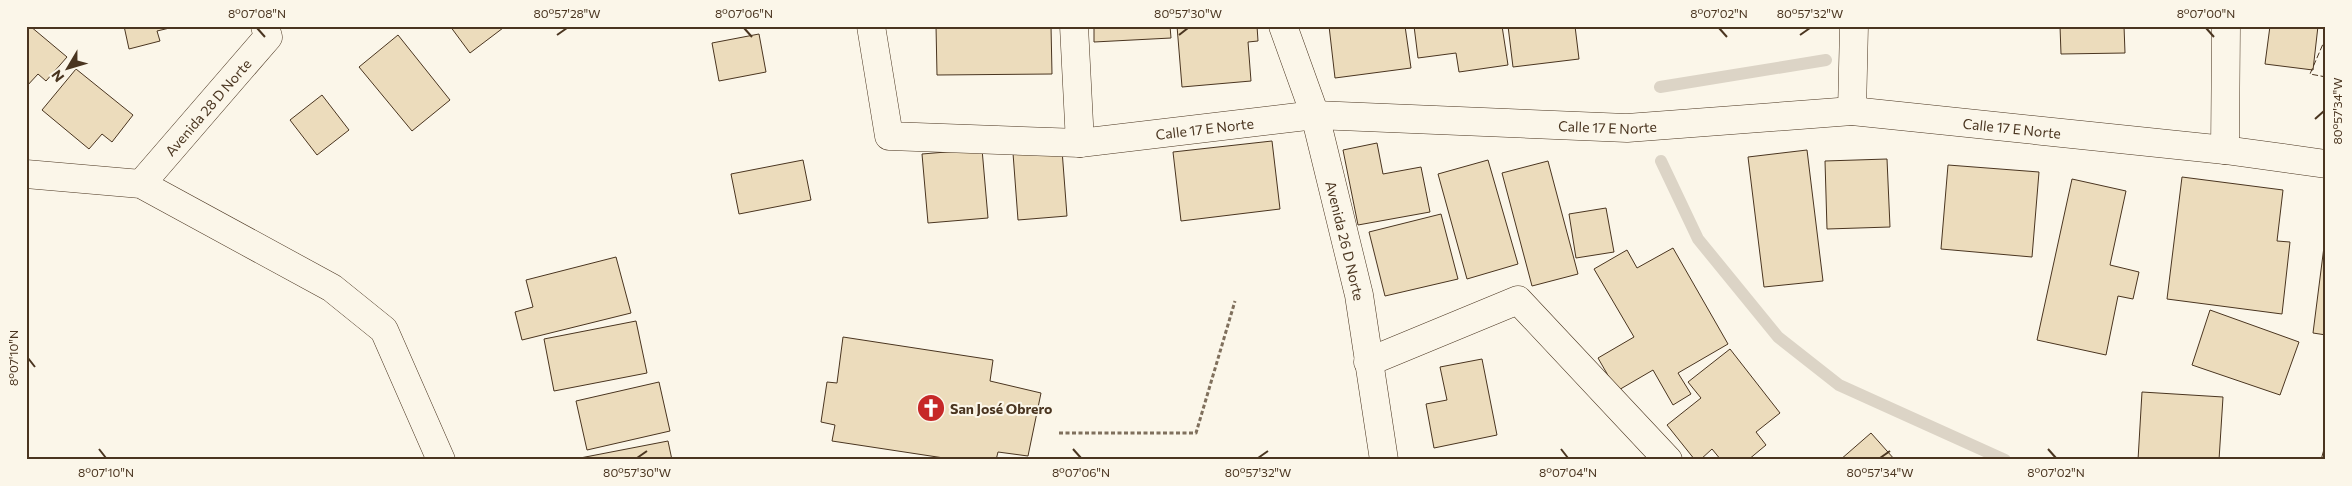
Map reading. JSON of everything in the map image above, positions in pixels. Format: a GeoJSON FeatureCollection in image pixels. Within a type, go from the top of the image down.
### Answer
{"type":"FeatureCollection","features":[{"type":"Feature","properties":{"kind":"street","name":"Calle 17 E Norte"},"geometry":{"type":"LineString","coordinates":[[871,26],[889,136],[1080,143],[1315,115],[1627,128],[1852,111],[2225,150],[2326,164]]}},
{"type":"Feature","properties":{"kind":"street"},"geometry":{"type":"LineString","coordinates":[[1074,26],[1080,143]]}},
{"type":"Feature","properties":{"kind":"street","name":"Avenida 26 D Norte"},"geometry":{"type":"LineString","coordinates":[[1283,26],[1315,115],[1358,295],[1384,460]]}},
{"type":"Feature","properties":{"kind":"street"},"geometry":{"type":"LineString","coordinates":[[1852,111],[1854,26]]}},
{"type":"Feature","properties":{"kind":"street"},"geometry":{"type":"LineString","coordinates":[[2225,150],[2226,26]]}},
{"type":"Feature","properties":{"kind":"street","name":"Avenida 28 D Norte"},"geometry":{"type":"LineString","coordinates":[[141,184],[272,30]]}},
{"type":"Feature","properties":{"kind":"street"},"geometry":{"type":"LineString","coordinates":[[26,174],[141,184],[332,288],[384,330],[441,460]]}},
{"type":"Feature","properties":{"kind":"street"},"geometry":{"type":"LineString","coordinates":[[1368,362],[1518,300],[1668,460]]}},
{"type":"Feature","properties":{"kind":"path"},"geometry":{"type":"LineString","coordinates":[[1059,433],[1196,433],[1235,301]]}},
{"type":"Feature","properties":{"kind":"building"},"geometry":{"type":"Polygon","coordinates":[[[26,26],[30,26],[67,57],[46,81],[38,74],[26,87],[26,26]]]}},
{"type":"Feature","properties":{"kind":"building"},"geometry":{"type":"Polygon","coordinates":[[[124,26],[178,26],[157,31],[160,41],[129,49],[124,26]]]}},
{"type":"Feature","properties":{"kind":"building"},"geometry":{"type":"Polygon","coordinates":[[[450,26],[502,26],[503,28],[470,53],[450,26]]]}},
{"type":"Feature","properties":{"kind":"building"},"geometry":{"type":"Polygon","coordinates":[[[936,26],[1051,26],[1052,74],[937,75],[936,26]]]}},
{"type":"Feature","properties":{"kind":"building"},"geometry":{"type":"Polygon","coordinates":[[[1094,26],[1170,26],[1171,38],[1094,42],[1094,26]]]}},
{"type":"Feature","properties":{"kind":"building"},"geometry":{"type":"Polygon","coordinates":[[[1177,26],[1257,26],[1258,41],[1248,42],[1251,81],[1182,87],[1177,26]]]}},
{"type":"Feature","properties":{"kind":"building"},"geometry":{"type":"Polygon","coordinates":[[[1329,26],[1405,26],[1411,68],[1335,78],[1329,26]]]}},
{"type":"Feature","properties":{"kind":"building"},"geometry":{"type":"Polygon","coordinates":[[[1414,26],[1502,26],[1508,65],[1459,72],[1456,53],[1418,58],[1414,26]]]}},
{"type":"Feature","properties":{"kind":"building"},"geometry":{"type":"Polygon","coordinates":[[[1508,26],[1575,26],[1579,59],[1513,67],[1508,26]]]}},
{"type":"Feature","properties":{"kind":"building"},"geometry":{"type":"Polygon","coordinates":[[[2060,26],[2124,26],[2125,53],[2061,54],[2060,26]]]}},
{"type":"Feature","properties":{"kind":"building"},"geometry":{"type":"Polygon","coordinates":[[[2270,26],[2318,26],[2313,70],[2265,64],[2270,26]]]}},
{"type":"Feature","properties":{"kind":"building"},"geometry":{"type":"Polygon","coordinates":[[[759,34],[766,72],[719,81],[712,43],[759,34]]]}},
{"type":"Feature","properties":{"kind":"building"},"geometry":{"type":"Polygon","coordinates":[[[398,35],[450,100],[412,131],[359,67],[398,35]]]}},
{"type":"Feature","properties":{"kind":"building"},"geometry":{"type":"Polygon","coordinates":[[[76,69],[133,115],[112,142],[102,134],[89,149],[42,110],[76,69]]]}},
{"type":"Feature","properties":{"kind":"building"},"geometry":{"type":"Polygon","coordinates":[[[322,95],[349,130],[317,155],[290,120],[322,95]]]}},
{"type":"Feature","properties":{"kind":"building"},"geometry":{"type":"Polygon","coordinates":[[[1272,141],[1280,209],[1181,221],[1173,152],[1272,141]]]}},
{"type":"Feature","properties":{"kind":"building"},"geometry":{"type":"Polygon","coordinates":[[[1377,143],[1383,174],[1421,167],[1430,212],[1358,225],[1343,150],[1377,143]]]}},
{"type":"Feature","properties":{"kind":"building"},"geometry":{"type":"Polygon","coordinates":[[[982,149],[988,218],[928,223],[922,154],[982,149]]]}},
{"type":"Feature","properties":{"kind":"building"},"geometry":{"type":"Polygon","coordinates":[[[1062,150],[1067,216],[1018,220],[1013,153],[1062,150]]]}},
{"type":"Feature","properties":{"kind":"building"},"geometry":{"type":"Polygon","coordinates":[[[1807,150],[1823,281],[1764,287],[1748,157],[1807,150]]]}},
{"type":"Feature","properties":{"kind":"building"},"geometry":{"type":"Polygon","coordinates":[[[1887,159],[1890,227],[1827,229],[1825,161],[1887,159]]]}},
{"type":"Feature","properties":{"kind":"building"},"geometry":{"type":"Polygon","coordinates":[[[803,160],[811,200],[739,214],[731,174],[803,160]]]}},
{"type":"Feature","properties":{"kind":"building"},"geometry":{"type":"Polygon","coordinates":[[[1488,160],[1518,264],[1467,279],[1438,174],[1488,160]]]}},
{"type":"Feature","properties":{"kind":"building"},"geometry":{"type":"Polygon","coordinates":[[[1548,161],[1578,274],[1532,286],[1502,173],[1548,161]]]}},
{"type":"Feature","properties":{"kind":"building"},"geometry":{"type":"Polygon","coordinates":[[[1948,165],[2039,172],[2032,257],[1941,249],[1948,165]]]}},
{"type":"Feature","properties":{"kind":"building"},"geometry":{"type":"Polygon","coordinates":[[[2182,177],[2283,190],[2277,241],[2290,242],[2282,314],[2167,299],[2182,177]]]}},
{"type":"Feature","properties":{"kind":"building"},"geometry":{"type":"Polygon","coordinates":[[[2072,179],[2126,191],[2110,265],[2139,272],[2133,299],[2118,296],[2106,355],[2037,340],[2072,179]]]}},
{"type":"Feature","properties":{"kind":"building"},"geometry":{"type":"Polygon","coordinates":[[[1606,208],[1614,252],[1576,258],[1569,214],[1606,208]]]}},
{"type":"Feature","properties":{"kind":"building"},"geometry":{"type":"Polygon","coordinates":[[[1441,214],[1458,279],[1385,296],[1369,232],[1441,214]]]}},
{"type":"Feature","properties":{"kind":"building"},"geometry":{"type":"Polygon","coordinates":[[[2326,231],[2326,335],[2313,333],[2326,231]]]}},
{"type":"Feature","properties":{"kind":"building"},"geometry":{"type":"Polygon","coordinates":[[[1673,248],[1728,344],[1678,373],[1691,394],[1673,405],[1653,370],[1617,391],[1598,358],[1634,337],[1594,269],[1627,250],[1637,268],[1673,248]]]}},
{"type":"Feature","properties":{"kind":"building"},"geometry":{"type":"Polygon","coordinates":[[[616,257],[631,313],[522,340],[515,312],[533,307],[526,280],[616,257]]]}},
{"type":"Feature","properties":{"kind":"building"},"geometry":{"type":"Polygon","coordinates":[[[2210,310],[2299,342],[2280,395],[2192,365],[2210,310]]]}},
{"type":"Feature","properties":{"kind":"building"},"geometry":{"type":"Polygon","coordinates":[[[636,321],[647,373],[554,391],[544,339],[636,321]]]}},
{"type":"Feature","properties":{"kind":"building","name":"San José Obrero"},"geometry":{"type":"Polygon","coordinates":[[[843,337],[993,360],[990,381],[1041,393],[1028,456],[998,452],[996,460],[957,460],[832,441],[835,425],[821,422],[827,382],[837,383],[843,337]]]}},
{"type":"Feature","properties":{"kind":"building"},"geometry":{"type":"Polygon","coordinates":[[[1730,349],[1780,413],[1756,432],[1766,445],[1748,460],[1721,460],[1712,449],[1700,460],[1695,460],[1667,425],[1701,398],[1688,382],[1730,349]]]}},
{"type":"Feature","properties":{"kind":"building"},"geometry":{"type":"Polygon","coordinates":[[[1482,359],[1497,435],[1434,448],[1426,404],[1447,400],[1440,367],[1482,359]]]}},
{"type":"Feature","properties":{"kind":"building"},"geometry":{"type":"Polygon","coordinates":[[[659,382],[670,431],[587,450],[576,401],[659,382]]]}},
{"type":"Feature","properties":{"kind":"building"},"geometry":{"type":"Polygon","coordinates":[[[2142,392],[2223,397],[2219,460],[2138,460],[2142,392]]]}},
{"type":"Feature","properties":{"kind":"building"},"geometry":{"type":"Polygon","coordinates":[[[1871,433],[1895,460],[1840,460],[1871,433]]]}},
{"type":"Feature","properties":{"kind":"building"},"geometry":{"type":"Polygon","coordinates":[[[668,441],[672,460],[575,459],[668,441]]]}},
{"type":"Feature","properties":{"kind":"building"},"geometry":{"type":"Polygon","coordinates":[[[2326,442],[2326,460],[2321,460],[2326,442]]]}},
{"type":"Feature","properties":{"kind":"waterway"},"geometry":{"type":"LineString","coordinates":[[1660,87],[1826,60]]}},
{"type":"Feature","properties":{"kind":"waterway"},"geometry":{"type":"LineString","coordinates":[[1661,161],[1698,239],[1778,337],[1839,385],[2005,460]]}},
{"type":"Feature","properties":{"kind":"fence"},"geometry":{"type":"LineString","coordinates":[[2326,37],[2310,74],[2326,77]]}},
{"type":"Feature","properties":{"kind":"place","name":"San José Obrero"},"geometry":{"type":"Point","coordinates":[931,408]}}]}
